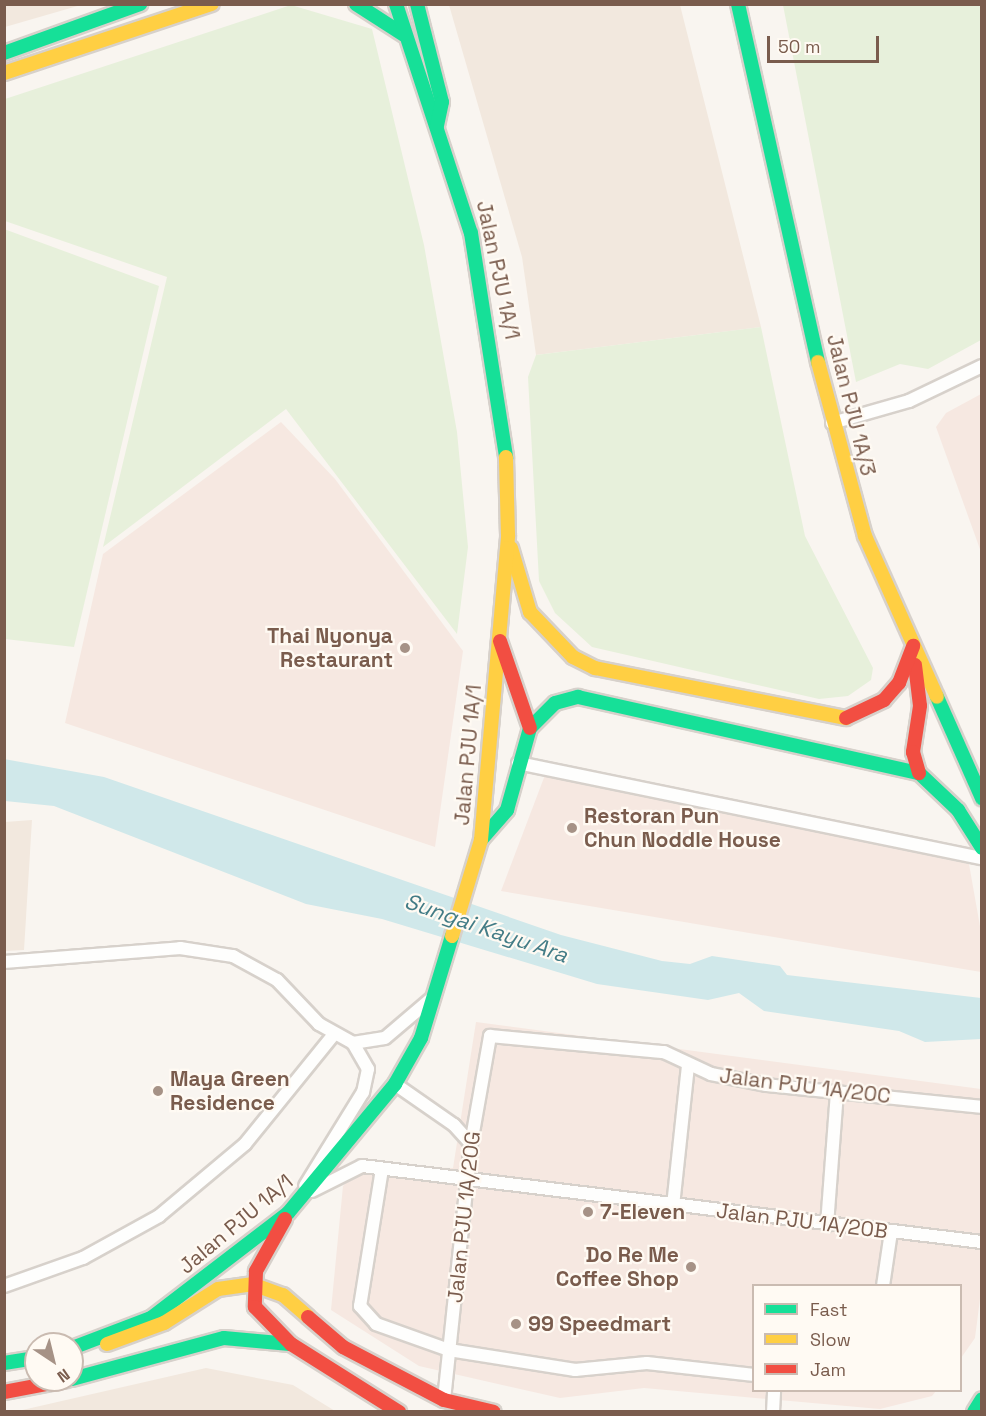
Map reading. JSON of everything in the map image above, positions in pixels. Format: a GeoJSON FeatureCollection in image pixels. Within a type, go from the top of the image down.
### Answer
{"type":"FeatureCollection","features":[{"type":"Feature","properties":{"kind":"main road"},"geometry":{"type":"LineString","coordinates":[[4,53],[141,4]]}},
{"type":"Feature","properties":{"kind":"main road"},"geometry":{"type":"LineString","coordinates":[[4,73],[212,4]]}},
{"type":"Feature","properties":{"kind":"main road"},"geometry":{"type":"LineString","coordinates":[[356,4],[404,34]]}},
{"type":"Feature","properties":{"kind":"main road","name":"Jalan PJU 1A/1"},"geometry":{"type":"LineString","coordinates":[[84,1345],[151,1318],[288,1214],[307,1194],[395,1084],[438,993],[480,844],[508,535],[505,441],[494,346],[471,233],[396,4]]}},
{"type":"Feature","properties":{"kind":"main road"},"geometry":{"type":"LineString","coordinates":[[417,4],[442,102],[437,127]]}},
{"type":"Feature","properties":{"kind":"main road","name":"Jalan PJU 1A/3"},"geometry":{"type":"LineString","coordinates":[[737,5],[832,423],[865,536],[981,798]]}},
{"type":"Feature","properties":{"kind":"main road"},"geometry":{"type":"LineString","coordinates":[[508,535],[530,612],[566,651],[595,669],[845,719],[884,700],[899,683],[913,646]]}},
{"type":"Feature","properties":{"kind":"main road"},"geometry":{"type":"LineString","coordinates":[[499,639],[530,728]]}},
{"type":"Feature","properties":{"kind":"main road"},"geometry":{"type":"LineString","coordinates":[[913,646],[920,706],[913,752],[919,773],[958,810],[981,848]]}},
{"type":"Feature","properties":{"kind":"main road"},"geometry":{"type":"LineString","coordinates":[[480,844],[507,810],[518,763],[530,728],[555,703],[578,697],[919,773]]}},
{"type":"Feature","properties":{"kind":"main road"},"geometry":{"type":"LineString","coordinates":[[288,1214],[252,1284],[255,1307],[291,1344],[399,1412]]}},
{"type":"Feature","properties":{"kind":"main road"},"geometry":{"type":"LineString","coordinates":[[84,1347],[137,1336],[218,1289],[252,1284],[283,1295],[343,1347],[444,1400],[494,1412]]}},
{"type":"Feature","properties":{"kind":"main road"},"geometry":{"type":"LineString","coordinates":[[84,1376],[224,1338],[291,1344]]}},
{"type":"Feature","properties":{"kind":"main road"},"geometry":{"type":"LineString","coordinates":[[4,1363],[24,1360]]}},
{"type":"Feature","properties":{"kind":"main road"},"geometry":{"type":"LineString","coordinates":[[4,1392],[24,1388]]}},
{"type":"Feature","properties":{"kind":"main road"},"geometry":{"type":"LineString","coordinates":[[974,1412],[981,1399]]}},
{"type":"Feature","properties":{"kind":"street"},"geometry":{"type":"LineString","coordinates":[[832,423],[909,401],[981,366]]}},
{"type":"Feature","properties":{"kind":"street"},"geometry":{"type":"LineString","coordinates":[[518,763],[981,858]]}},
{"type":"Feature","properties":{"kind":"street"},"geometry":{"type":"LineString","coordinates":[[4,962],[160,948],[232,956],[277,980],[334,1034],[353,1043],[385,1038],[438,993]]}},
{"type":"Feature","properties":{"kind":"street"},"geometry":{"type":"LineString","coordinates":[[4,1286],[83,1258],[159,1216],[245,1144],[334,1034]]}},
{"type":"Feature","properties":{"kind":"street","name":"Jalan PJU 1A/20C"},"geometry":{"type":"LineString","coordinates":[[490,1036],[664,1052],[688,1065],[766,1085],[981,1107]]}},
{"type":"Feature","properties":{"kind":"street","name":"Jalan PJU 1A/20G"},"geometry":{"type":"LineString","coordinates":[[444,1400],[471,1144],[490,1036]]}},
{"type":"Feature","properties":{"kind":"street"},"geometry":{"type":"LineString","coordinates":[[288,1214],[363,1092],[368,1069],[353,1043]]}},
{"type":"Feature","properties":{"kind":"street"},"geometry":{"type":"LineString","coordinates":[[673,1206],[688,1065]]}},
{"type":"Feature","properties":{"kind":"street"},"geometry":{"type":"LineString","coordinates":[[395,1084],[454,1125],[471,1144]]}},
{"type":"Feature","properties":{"kind":"street"},"geometry":{"type":"LineString","coordinates":[[827,1225],[837,1091]]}},
{"type":"Feature","properties":{"kind":"street","name":"Jalan PJU 1A/20B"},"geometry":{"type":"LineString","coordinates":[[307,1194],[362,1166],[827,1225],[981,1242]]}},
{"type":"Feature","properties":{"kind":"street"},"geometry":{"type":"LineString","coordinates":[[382,1169],[360,1306],[376,1324],[449,1350],[575,1370],[647,1364],[752,1375]]}},
{"type":"Feature","properties":{"kind":"street"},"geometry":{"type":"LineString","coordinates":[[884,1284],[891,1232]]}},
{"type":"Feature","properties":{"kind":"street"},"geometry":{"type":"LineString","coordinates":[[773,1412],[774,1392]]}},
{"type":"Feature","properties":{"kind":"shaded area"},"geometry":{"type":"Polygon","coordinates":[[[5,4],[81,4],[81,5],[5,27],[5,4]]]}},
{"type":"Feature","properties":{"kind":"shaded area"},"geometry":{"type":"Polygon","coordinates":[[[449,5],[680,5],[761,327],[536,355],[522,257],[449,5]]]}},
{"type":"Feature","properties":{"kind":"shaded area"},"geometry":{"type":"Polygon","coordinates":[[[981,394],[981,552],[936,427],[946,413],[981,394]]]}},
{"type":"Feature","properties":{"kind":"shaded area"},"geometry":{"type":"Polygon","coordinates":[[[281,422],[335,479],[463,651],[435,847],[65,723],[103,554],[281,422]]]}},
{"type":"Feature","properties":{"kind":"shaded area"},"geometry":{"type":"Polygon","coordinates":[[[545,775],[969,864],[981,932],[981,972],[501,891],[545,775]]]}},
{"type":"Feature","properties":{"kind":"shaded area"},"geometry":{"type":"Polygon","coordinates":[[[32,820],[24,950],[5,951],[5,822],[32,820]]]}},
{"type":"Feature","properties":{"kind":"shaded area"},"geometry":{"type":"Polygon","coordinates":[[[476,1022],[981,1089],[981,1291],[975,1338],[962,1357],[962,1284],[752,1284],[752,1392],[935,1392],[932,1396],[880,1409],[644,1388],[560,1398],[419,1366],[331,1310],[343,1186],[362,1166],[453,1168],[476,1022]]]}},
{"type":"Feature","properties":{"kind":"shaded area"},"geometry":{"type":"Polygon","coordinates":[[[206,1368],[293,1385],[335,1411],[18,1411],[206,1368]]]}},
{"type":"Feature","properties":{"kind":"green space"},"geometry":{"type":"Polygon","coordinates":[[[291,5],[372,29],[424,245],[457,432],[468,547],[457,634],[286,409],[103,547],[167,277],[5,221],[5,99],[291,5]]]}},
{"type":"Feature","properties":{"kind":"green space"},"geometry":{"type":"Polygon","coordinates":[[[783,5],[981,5],[981,340],[928,369],[900,364],[856,382],[783,5]]]}},
{"type":"Feature","properties":{"kind":"green space"},"geometry":{"type":"Polygon","coordinates":[[[4,229],[159,286],[74,647],[5,639],[4,229]]]}},
{"type":"Feature","properties":{"kind":"green space"},"geometry":{"type":"Polygon","coordinates":[[[761,327],[805,536],[873,668],[871,680],[848,696],[819,699],[592,647],[555,613],[539,581],[528,377],[536,355],[761,327]]]}},
{"type":"Feature","properties":{"kind":"water","name":"Sungai Kayu Ara"},"geometry":{"type":"Polygon","coordinates":[[[4,759],[104,777],[561,935],[662,961],[690,964],[712,956],[780,966],[787,975],[981,998],[981,1039],[925,1042],[899,1031],[764,1011],[739,993],[708,1000],[597,984],[382,919],[306,904],[54,806],[5,801],[4,759]]]}},
{"type":"Feature","properties":{"kind":"traffic: fast"},"geometry":{"type":"LineString","coordinates":[[4,53],[140,4]]}},
{"type":"Feature","properties":{"kind":"traffic: fast"},"geometry":{"type":"LineString","coordinates":[[356,4],[404,35]]}},
{"type":"Feature","properties":{"kind":"traffic: fast"},"geometry":{"type":"LineString","coordinates":[[396,4],[471,233],[506,457]]}},
{"type":"Feature","properties":{"kind":"traffic: fast"},"geometry":{"type":"LineString","coordinates":[[417,4],[442,102],[437,126]]}},
{"type":"Feature","properties":{"kind":"traffic: fast"},"geometry":{"type":"LineString","coordinates":[[738,4],[818,362]]}},
{"type":"Feature","properties":{"kind":"traffic: fast"},"geometry":{"type":"LineString","coordinates":[[481,840],[507,810],[530,728],[555,703],[578,697],[919,773],[958,810],[982,848]]}},
{"type":"Feature","properties":{"kind":"traffic: fast"},"geometry":{"type":"LineString","coordinates":[[937,697],[982,798]]}},
{"type":"Feature","properties":{"kind":"traffic: fast"},"geometry":{"type":"LineString","coordinates":[[84,1343],[151,1318],[288,1213],[395,1084],[421,1038],[452,936]]}},
{"type":"Feature","properties":{"kind":"traffic: fast"},"geometry":{"type":"LineString","coordinates":[[84,1376],[224,1338],[290,1344]]}},
{"type":"Feature","properties":{"kind":"traffic: fast"},"geometry":{"type":"LineString","coordinates":[[4,1363],[24,1360]]}},
{"type":"Feature","properties":{"kind":"traffic: fast"},"geometry":{"type":"LineString","coordinates":[[974,1412],[982,1399]]}},
{"type":"Feature","properties":{"kind":"traffic: slow"},"geometry":{"type":"LineString","coordinates":[[4,73],[212,4]]}},
{"type":"Feature","properties":{"kind":"traffic: slow"},"geometry":{"type":"LineString","coordinates":[[818,362],[865,536],[937,697]]}},
{"type":"Feature","properties":{"kind":"traffic: slow"},"geometry":{"type":"LineString","coordinates":[[452,936],[481,840],[508,535],[506,457]]}},
{"type":"Feature","properties":{"kind":"traffic: slow"},"geometry":{"type":"LineString","coordinates":[[511,548],[530,612],[573,657],[595,668],[846,718]]}},
{"type":"Feature","properties":{"kind":"traffic: slow"},"geometry":{"type":"LineString","coordinates":[[107,1344],[164,1323],[218,1289],[252,1284],[283,1295],[308,1317]]}},
{"type":"Feature","properties":{"kind":"traffic: jam"},"geometry":{"type":"LineString","coordinates":[[500,641],[530,728]]}},
{"type":"Feature","properties":{"kind":"traffic: jam"},"geometry":{"type":"LineString","coordinates":[[846,718],[884,700],[899,683],[913,646]]}},
{"type":"Feature","properties":{"kind":"traffic: jam"},"geometry":{"type":"LineString","coordinates":[[915,665],[920,706],[913,752],[919,773]]}},
{"type":"Feature","properties":{"kind":"traffic: jam"},"geometry":{"type":"LineString","coordinates":[[285,1219],[256,1271],[255,1307],[291,1344],[399,1412]]}},
{"type":"Feature","properties":{"kind":"traffic: jam"},"geometry":{"type":"LineString","coordinates":[[308,1317],[343,1347],[444,1400],[494,1412]]}},
{"type":"Feature","properties":{"kind":"traffic: jam"},"geometry":{"type":"LineString","coordinates":[[4,1392],[24,1388]]}},
{"type":"Feature","properties":{"kind":"place","name":"Thai Nyonya Restaurant"},"geometry":{"type":"Point","coordinates":[405,648]}},
{"type":"Feature","properties":{"kind":"place","name":"Restoran Pun Chun Noddle House"},"geometry":{"type":"Point","coordinates":[572,828]}},
{"type":"Feature","properties":{"kind":"place","name":"Maya Green Residence"},"geometry":{"type":"Point","coordinates":[158,1091]}},
{"type":"Feature","properties":{"kind":"place","name":"7-Eleven"},"geometry":{"type":"Point","coordinates":[588,1212]}},
{"type":"Feature","properties":{"kind":"place","name":"Do Re Me Coffee Shop"},"geometry":{"type":"Point","coordinates":[691,1267]}},
{"type":"Feature","properties":{"kind":"place","name":"99 Speedmart"},"geometry":{"type":"Point","coordinates":[516,1324]}}]}
